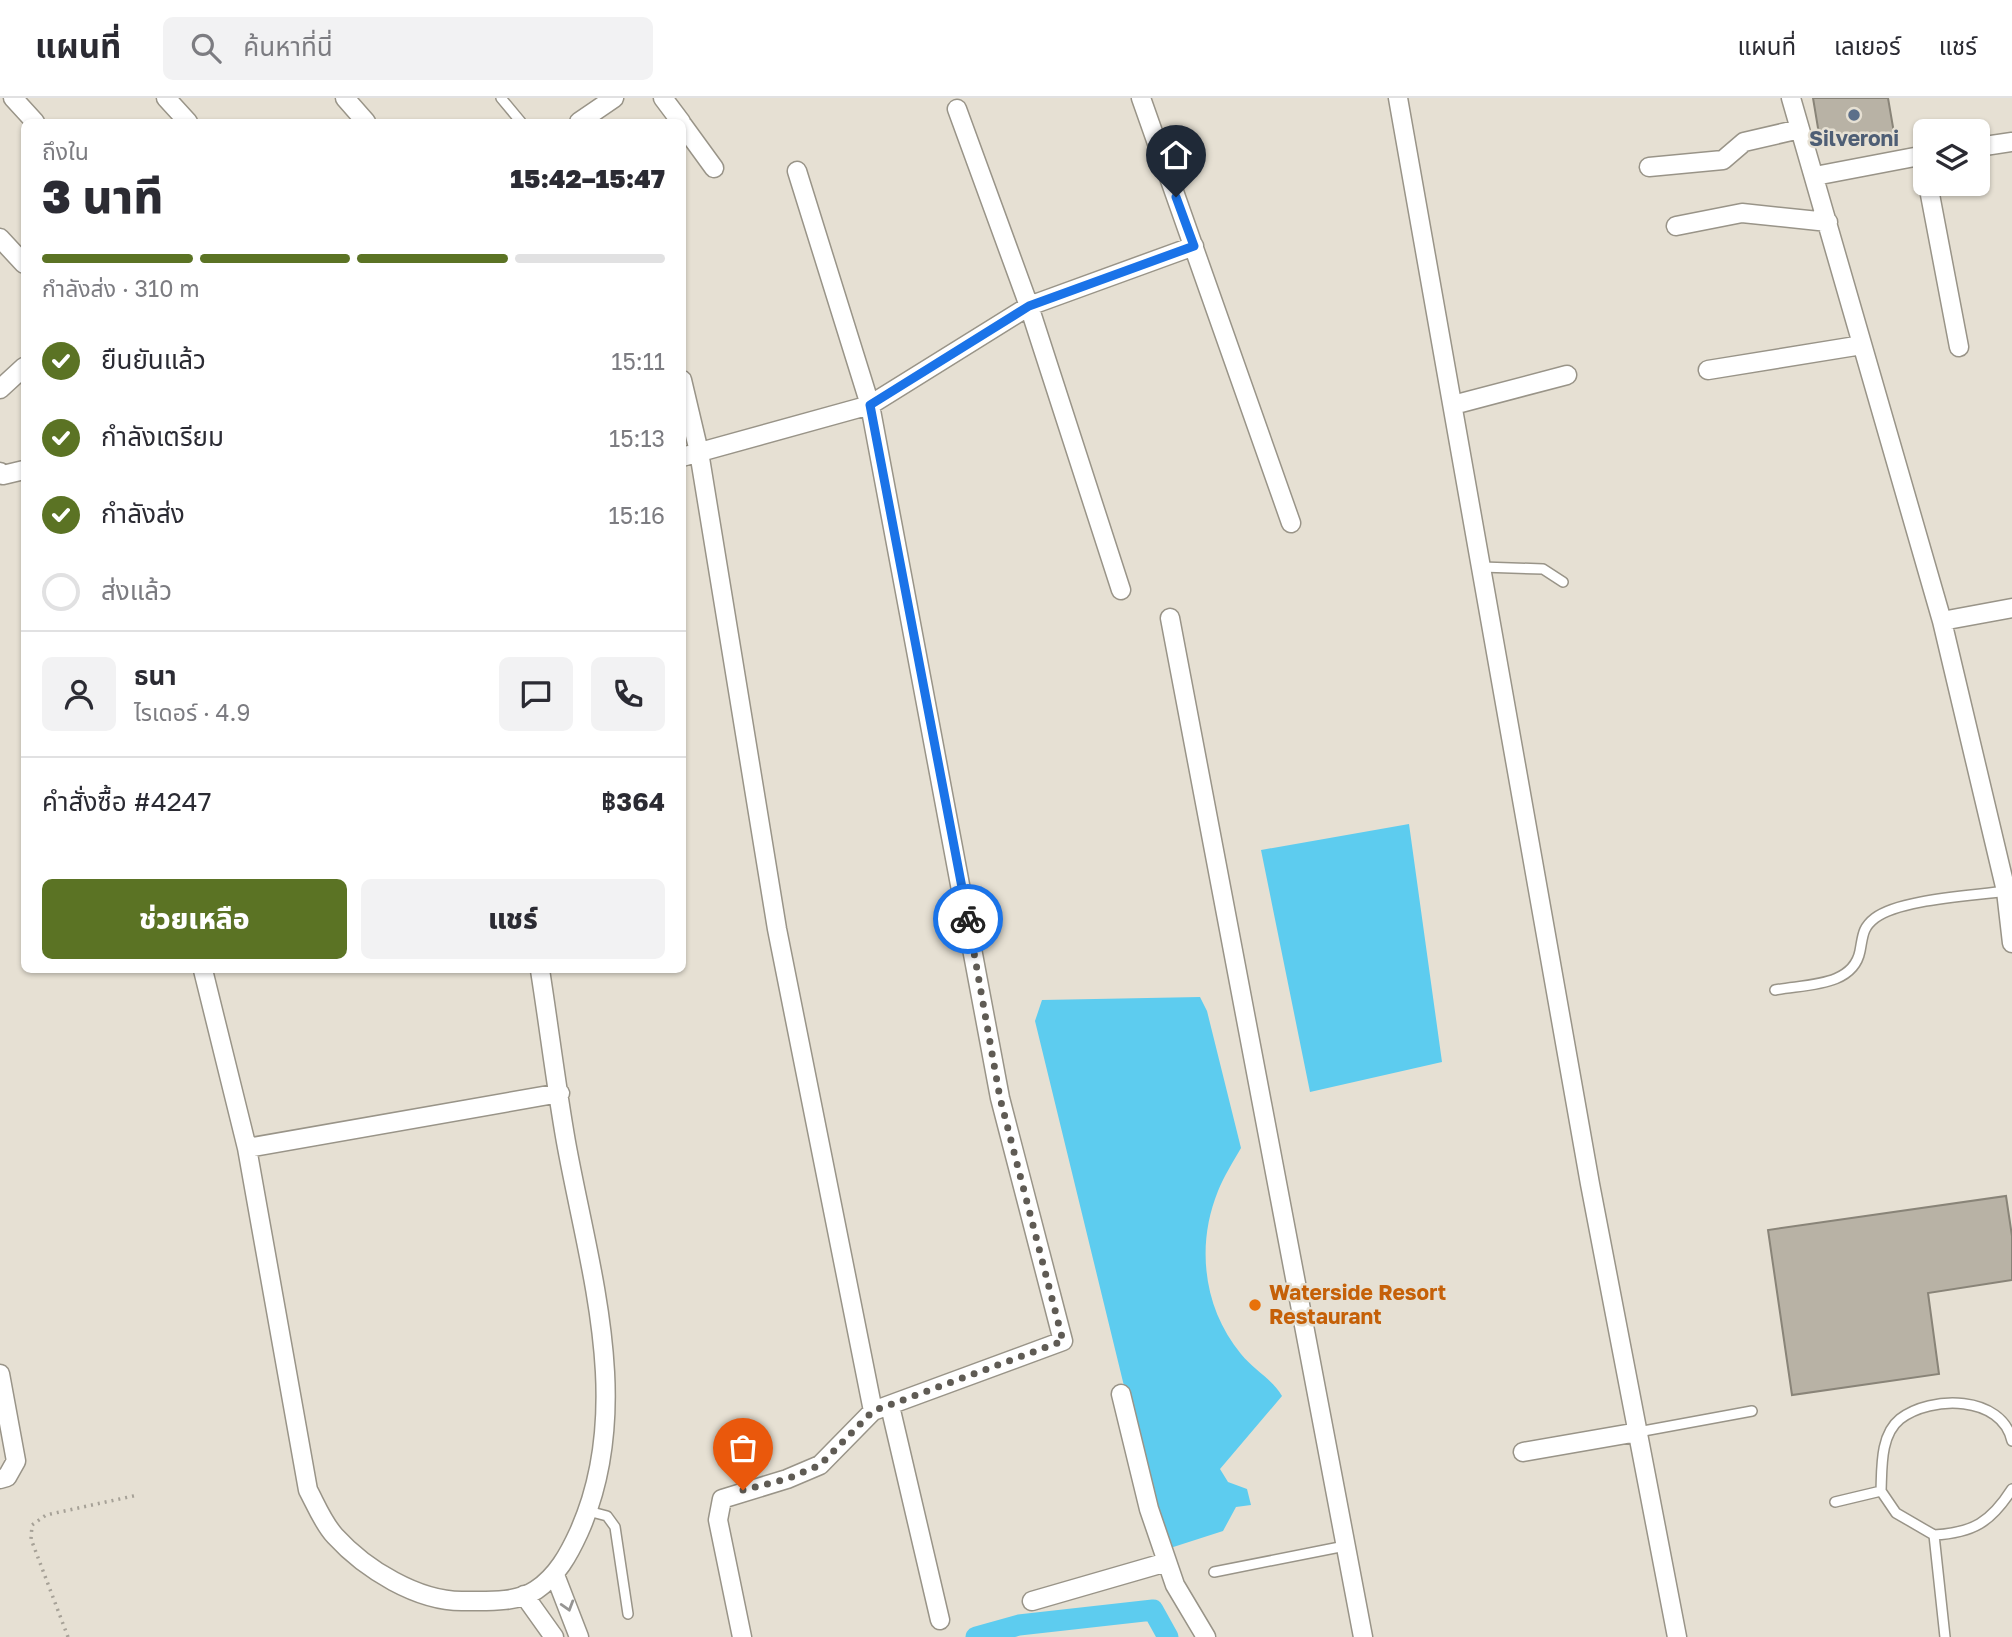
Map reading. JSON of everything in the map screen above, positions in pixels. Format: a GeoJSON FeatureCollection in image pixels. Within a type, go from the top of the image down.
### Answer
{"type":"FeatureCollection","features":[{"type":"Feature","properties":{"kind":"street"},"geometry":{"type":"LineString","coordinates":[[12,98],[32,119]]}},
{"type":"Feature","properties":{"kind":"street"},"geometry":{"type":"LineString","coordinates":[[166,98],[185,119]]}},
{"type":"Feature","properties":{"kind":"street"},"geometry":{"type":"LineString","coordinates":[[345,98],[363,119]]}},
{"type":"Feature","properties":{"kind":"street"},"geometry":{"type":"LineString","coordinates":[[583,119],[614,98]]}},
{"type":"Feature","properties":{"kind":"street"},"geometry":{"type":"LineString","coordinates":[[663,98],[679,119]]}},
{"type":"Feature","properties":{"kind":"street"},"geometry":{"type":"LineString","coordinates":[[1141,98],[1291,523]]}},
{"type":"Feature","properties":{"kind":"street"},"geometry":{"type":"LineString","coordinates":[[1398,98],[1590,1185],[1677,1637]]}},
{"type":"Feature","properties":{"kind":"street"},"geometry":{"type":"LineString","coordinates":[[1791,98],[1942,621],[2006,891],[2012,943]]}},
{"type":"Feature","properties":{"kind":"street"},"geometry":{"type":"LineString","coordinates":[[957,109],[1029,306],[1121,590]]}},
{"type":"Feature","properties":{"kind":"street"},"geometry":{"type":"LineString","coordinates":[[686,129],[714,168]]}},
{"type":"Feature","properties":{"kind":"street"},"geometry":{"type":"LineString","coordinates":[[1649,167],[1723,160],[1744,142],[1800,129]]}},
{"type":"Feature","properties":{"kind":"street"},"geometry":{"type":"LineString","coordinates":[[1990,145],[2012,142]]}},
{"type":"Feature","properties":{"kind":"street"},"geometry":{"type":"LineString","coordinates":[[1815,176],[1913,162]]}},
{"type":"Feature","properties":{"kind":"street"},"geometry":{"type":"LineString","coordinates":[[742,1637],[718,1520],[722,1500],[743,1490],[787,1479],[820,1465],[882,1408],[1063,1341],[1000,1098],[870,405],[797,171]]}},
{"type":"Feature","properties":{"kind":"street"},"geometry":{"type":"LineString","coordinates":[[1930,196],[1959,347]]}},
{"type":"Feature","properties":{"kind":"street"},"geometry":{"type":"LineString","coordinates":[[1676,226],[1742,213],[1828,222]]}},
{"type":"Feature","properties":{"kind":"street"},"geometry":{"type":"LineString","coordinates":[[0,238],[21,261]]}},
{"type":"Feature","properties":{"kind":"street"},"geometry":{"type":"LineString","coordinates":[[691,455],[782,432],[870,405],[1029,306],[1194,246]]}},
{"type":"Feature","properties":{"kind":"street"},"geometry":{"type":"LineString","coordinates":[[1708,370],[1862,345]]}},
{"type":"Feature","properties":{"kind":"street"},"geometry":{"type":"LineString","coordinates":[[0,388],[21,370]]}},
{"type":"Feature","properties":{"kind":"street"},"geometry":{"type":"LineString","coordinates":[[1453,404],[1567,375]]}},
{"type":"Feature","properties":{"kind":"street"},"geometry":{"type":"LineString","coordinates":[[686,413],[691,455],[777,929],[882,1408],[940,1620]]}},
{"type":"Feature","properties":{"kind":"street"},"geometry":{"type":"LineString","coordinates":[[0,472],[3,475],[21,471]]}},
{"type":"Feature","properties":{"kind":"street"},"geometry":{"type":"LineString","coordinates":[[1942,621],[2012,608]]}},
{"type":"Feature","properties":{"kind":"street"},"geometry":{"type":"LineString","coordinates":[[1170,618],[1363,1637]]}},
{"type":"Feature","properties":{"kind":"street"},"geometry":{"type":"LineString","coordinates":[[204,973],[247,1148],[297,1441],[308,1490],[333,1534],[378,1571],[422,1594],[460,1601],[524,1595],[535,1591],[555,1575],[588,1511],[603,1450],[607,1386],[602,1328],[540,973]]}},
{"type":"Feature","properties":{"kind":"street"},"geometry":{"type":"LineString","coordinates":[[247,1148],[560,1093]]}},
{"type":"Feature","properties":{"kind":"street"},"geometry":{"type":"LineString","coordinates":[[0,1374],[16,1461],[7,1477],[0,1479]]}},
{"type":"Feature","properties":{"kind":"street"},"geometry":{"type":"LineString","coordinates":[[1121,1394],[1149,1508],[1175,1585],[1206,1637]]}},
{"type":"Feature","properties":{"kind":"street"},"geometry":{"type":"LineString","coordinates":[[1523,1452],[1638,1432]]}},
{"type":"Feature","properties":{"kind":"street"},"geometry":{"type":"LineString","coordinates":[[1032,1601],[1167,1562]]}},
{"type":"Feature","properties":{"kind":"street"},"geometry":{"type":"LineString","coordinates":[[555,1575],[579,1637]]}},
{"type":"Feature","properties":{"kind":"street"},"geometry":{"type":"LineString","coordinates":[[524,1595],[554,1637]]}},
{"type":"Feature","properties":{"kind":"lane"},"geometry":{"type":"LineString","coordinates":[[501,98],[519,119]]}},
{"type":"Feature","properties":{"kind":"lane"},"geometry":{"type":"LineString","coordinates":[[1482,567],[1543,569],[1563,582]]}},
{"type":"Feature","properties":{"kind":"lane"},"geometry":{"type":"LineString","coordinates":[[1775,990],[1846,976],[1855,968],[1862,931],[1874,919],[1892,908],[2006,891]]}},
{"type":"Feature","properties":{"kind":"lane"},"geometry":{"type":"LineString","coordinates":[[2012,1441],[2010,1432],[1989,1410],[1962,1404],[1931,1405],[1899,1420],[1882,1451],[1881,1491],[1896,1513],[1934,1535],[1955,1534],[1983,1524],[2012,1489]]}},
{"type":"Feature","properties":{"kind":"lane"},"geometry":{"type":"LineString","coordinates":[[1638,1432],[1752,1411]]}},
{"type":"Feature","properties":{"kind":"lane"},"geometry":{"type":"LineString","coordinates":[[1835,1502],[1881,1491]]}},
{"type":"Feature","properties":{"kind":"lane"},"geometry":{"type":"LineString","coordinates":[[588,1511],[607,1516],[615,1527],[628,1614]]}},
{"type":"Feature","properties":{"kind":"lane"},"geometry":{"type":"LineString","coordinates":[[1934,1535],[1945,1637]]}},
{"type":"Feature","properties":{"kind":"lane"},"geometry":{"type":"LineString","coordinates":[[1214,1572],[1345,1546]]}},
{"type":"Feature","properties":{"kind":"path"},"geometry":{"type":"LineString","coordinates":[[68,1637],[31,1539],[32,1525],[46,1514],[138,1495]]}},
{"type":"Feature","properties":{"kind":"water"},"geometry":{"type":"Polygon","coordinates":[[[1409,824],[1442,1062],[1310,1092],[1261,850],[1409,824]]]}},
{"type":"Feature","properties":{"kind":"water"},"geometry":{"type":"Polygon","coordinates":[[[1200,997],[1207,1011],[1241,1148],[1220,1185],[1211,1212],[1206,1254],[1211,1296],[1228,1336],[1246,1360],[1273,1384],[1282,1396],[1220,1469],[1228,1482],[1247,1489],[1251,1505],[1236,1507],[1223,1531],[1164,1550],[1035,1021],[1042,1000],[1200,997]]]}},
{"type":"Feature","properties":{"kind":"building","name":"Silveroni"},"geometry":{"type":"Polygon","coordinates":[[[1813,98],[1888,98],[1894,133],[1821,146],[1813,98]]]}},
{"type":"Feature","properties":{"kind":"building"},"geometry":{"type":"Polygon","coordinates":[[[2006,1196],[2012,1236],[2012,1280],[1928,1293],[1939,1374],[1792,1395],[1768,1230],[2006,1196]]]}},
{"type":"Feature","properties":{"kind":"waterway"},"geometry":{"type":"LineString","coordinates":[[976,1637],[1019,1625],[1153,1610],[1168,1637]]}},
{"type":"Feature","properties":{"kind":"way so far"},"geometry":{"type":"LineString","coordinates":[[743,1490],[787,1479],[820,1465],[873,1411],[1063,1341],[1000,1098],[968,919]]}},
{"type":"Feature","properties":{"kind":"place","name":"Silveroni"},"geometry":{"type":"Point","coordinates":[1854,115]}},
{"type":"Feature","properties":{"kind":"place","name":"Waterside Resort Restaurant"},"geometry":{"type":"Point","coordinates":[1255,1305]}},
{"type":"Feature","properties":{"kind":"route"},"geometry":{"type":"LineString","coordinates":[[968,919],[870,405],[1029,306],[1194,246],[1176,197]]}}]}
